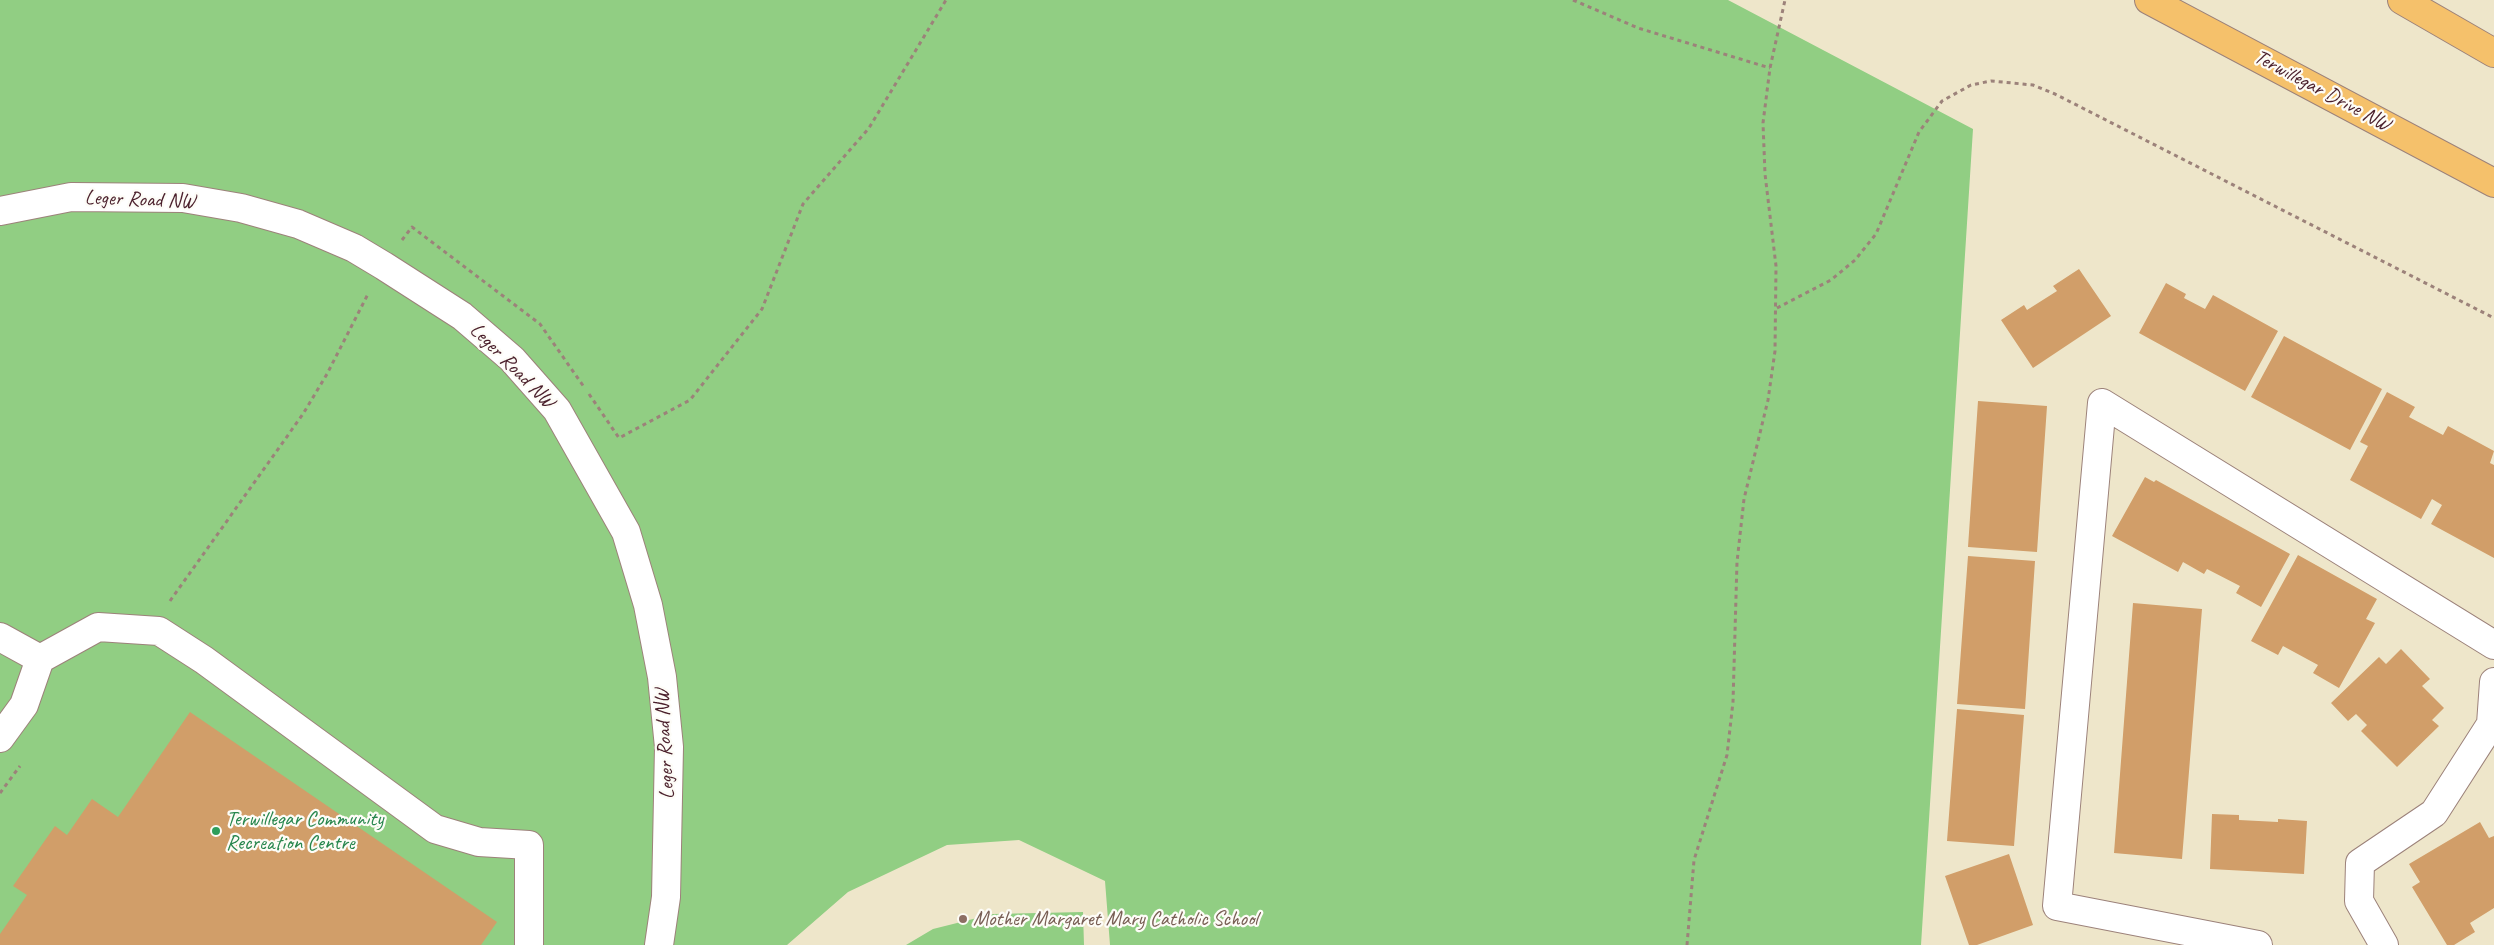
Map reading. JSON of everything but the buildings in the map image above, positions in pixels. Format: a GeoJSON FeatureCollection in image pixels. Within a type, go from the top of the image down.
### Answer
{"type":"FeatureCollection","features":[{"type":"Feature","properties":{"kind":"main road","name":"Terwillegar Drive NW"},"geometry":{"type":"LineString","coordinates":[[2150,0],[2494,183]]}},
{"type":"Feature","properties":{"kind":"main road"},"geometry":{"type":"LineString","coordinates":[[2402,0],[2494,53]]}},
{"type":"Feature","properties":{"kind":"street","name":"Leger Road NW"},"geometry":{"type":"LineString","coordinates":[[0,211],[71,197],[183,198],[241,208],[298,224],[354,248],[384,266],[462,316],[512,359],[557,410],[626,532],[648,605],[662,677],[669,747],[666,897],[659,945]]}},
{"type":"Feature","properties":{"kind":"street"},"geometry":{"type":"LineString","coordinates":[[2258,945],[2057,906],[2102,403],[2494,645]]}},
{"type":"Feature","properties":{"kind":"street"},"geometry":{"type":"LineString","coordinates":[[0,738],[24,706],[40,659],[98,627],[159,631],[204,660],[434,830],[479,842],[529,846],[529,945]]}},
{"type":"Feature","properties":{"kind":"street"},"geometry":{"type":"LineString","coordinates":[[0,637],[40,659]]}},
{"type":"Feature","properties":{"kind":"street"},"geometry":{"type":"LineString","coordinates":[[2384,945],[2359,901],[2360,863],[2434,813],[2491,724],[2494,682]]}},
{"type":"Feature","properties":{"kind":"path"},"geometry":{"type":"LineString","coordinates":[[619,438],[690,400],[762,309],[803,204],[869,128],[946,0]]}},
{"type":"Feature","properties":{"kind":"path"},"geometry":{"type":"LineString","coordinates":[[1573,0],[1638,28],[1770,68]]}},
{"type":"Feature","properties":{"kind":"path"},"geometry":{"type":"LineString","coordinates":[[1686,945],[1694,860],[1726,755],[1733,702],[1737,562],[1744,499],[1768,400],[1775,351],[1776,266],[1764,166],[1763,123],[1770,68],[1785,0]]}},
{"type":"Feature","properties":{"kind":"path"},"geometry":{"type":"LineString","coordinates":[[1777,308],[1831,280],[1855,260],[1876,234],[1919,132],[1942,101],[1971,85],[1991,80],[2033,84],[2055,94],[2494,318]]}},
{"type":"Feature","properties":{"kind":"path"},"geometry":{"type":"LineString","coordinates":[[149,630],[303,414],[384,266],[412,227]]}},
{"type":"Feature","properties":{"kind":"green space"},"geometry":{"type":"Polygon","coordinates":[[[0,0],[1728,0],[1973,129],[1921,945],[1110,945],[1105,881],[1019,840],[947,845],[848,892],[787,945],[0,945],[0,0]]]}},
{"type":"Feature","properties":{"kind":"green space"},"geometry":{"type":"Polygon","coordinates":[[[1083,912],[1084,945],[906,945],[933,929],[993,914],[1083,912]]]}},
{"type":"Feature","properties":{"kind":"place","name":"Terwillegar Community Recreation Centre"},"geometry":{"type":"Point","coordinates":[216,831]}},
{"type":"Feature","properties":{"kind":"place","name":"Mother Margaret Mary Catholic School"},"geometry":{"type":"Point","coordinates":[963,919]}}]}
